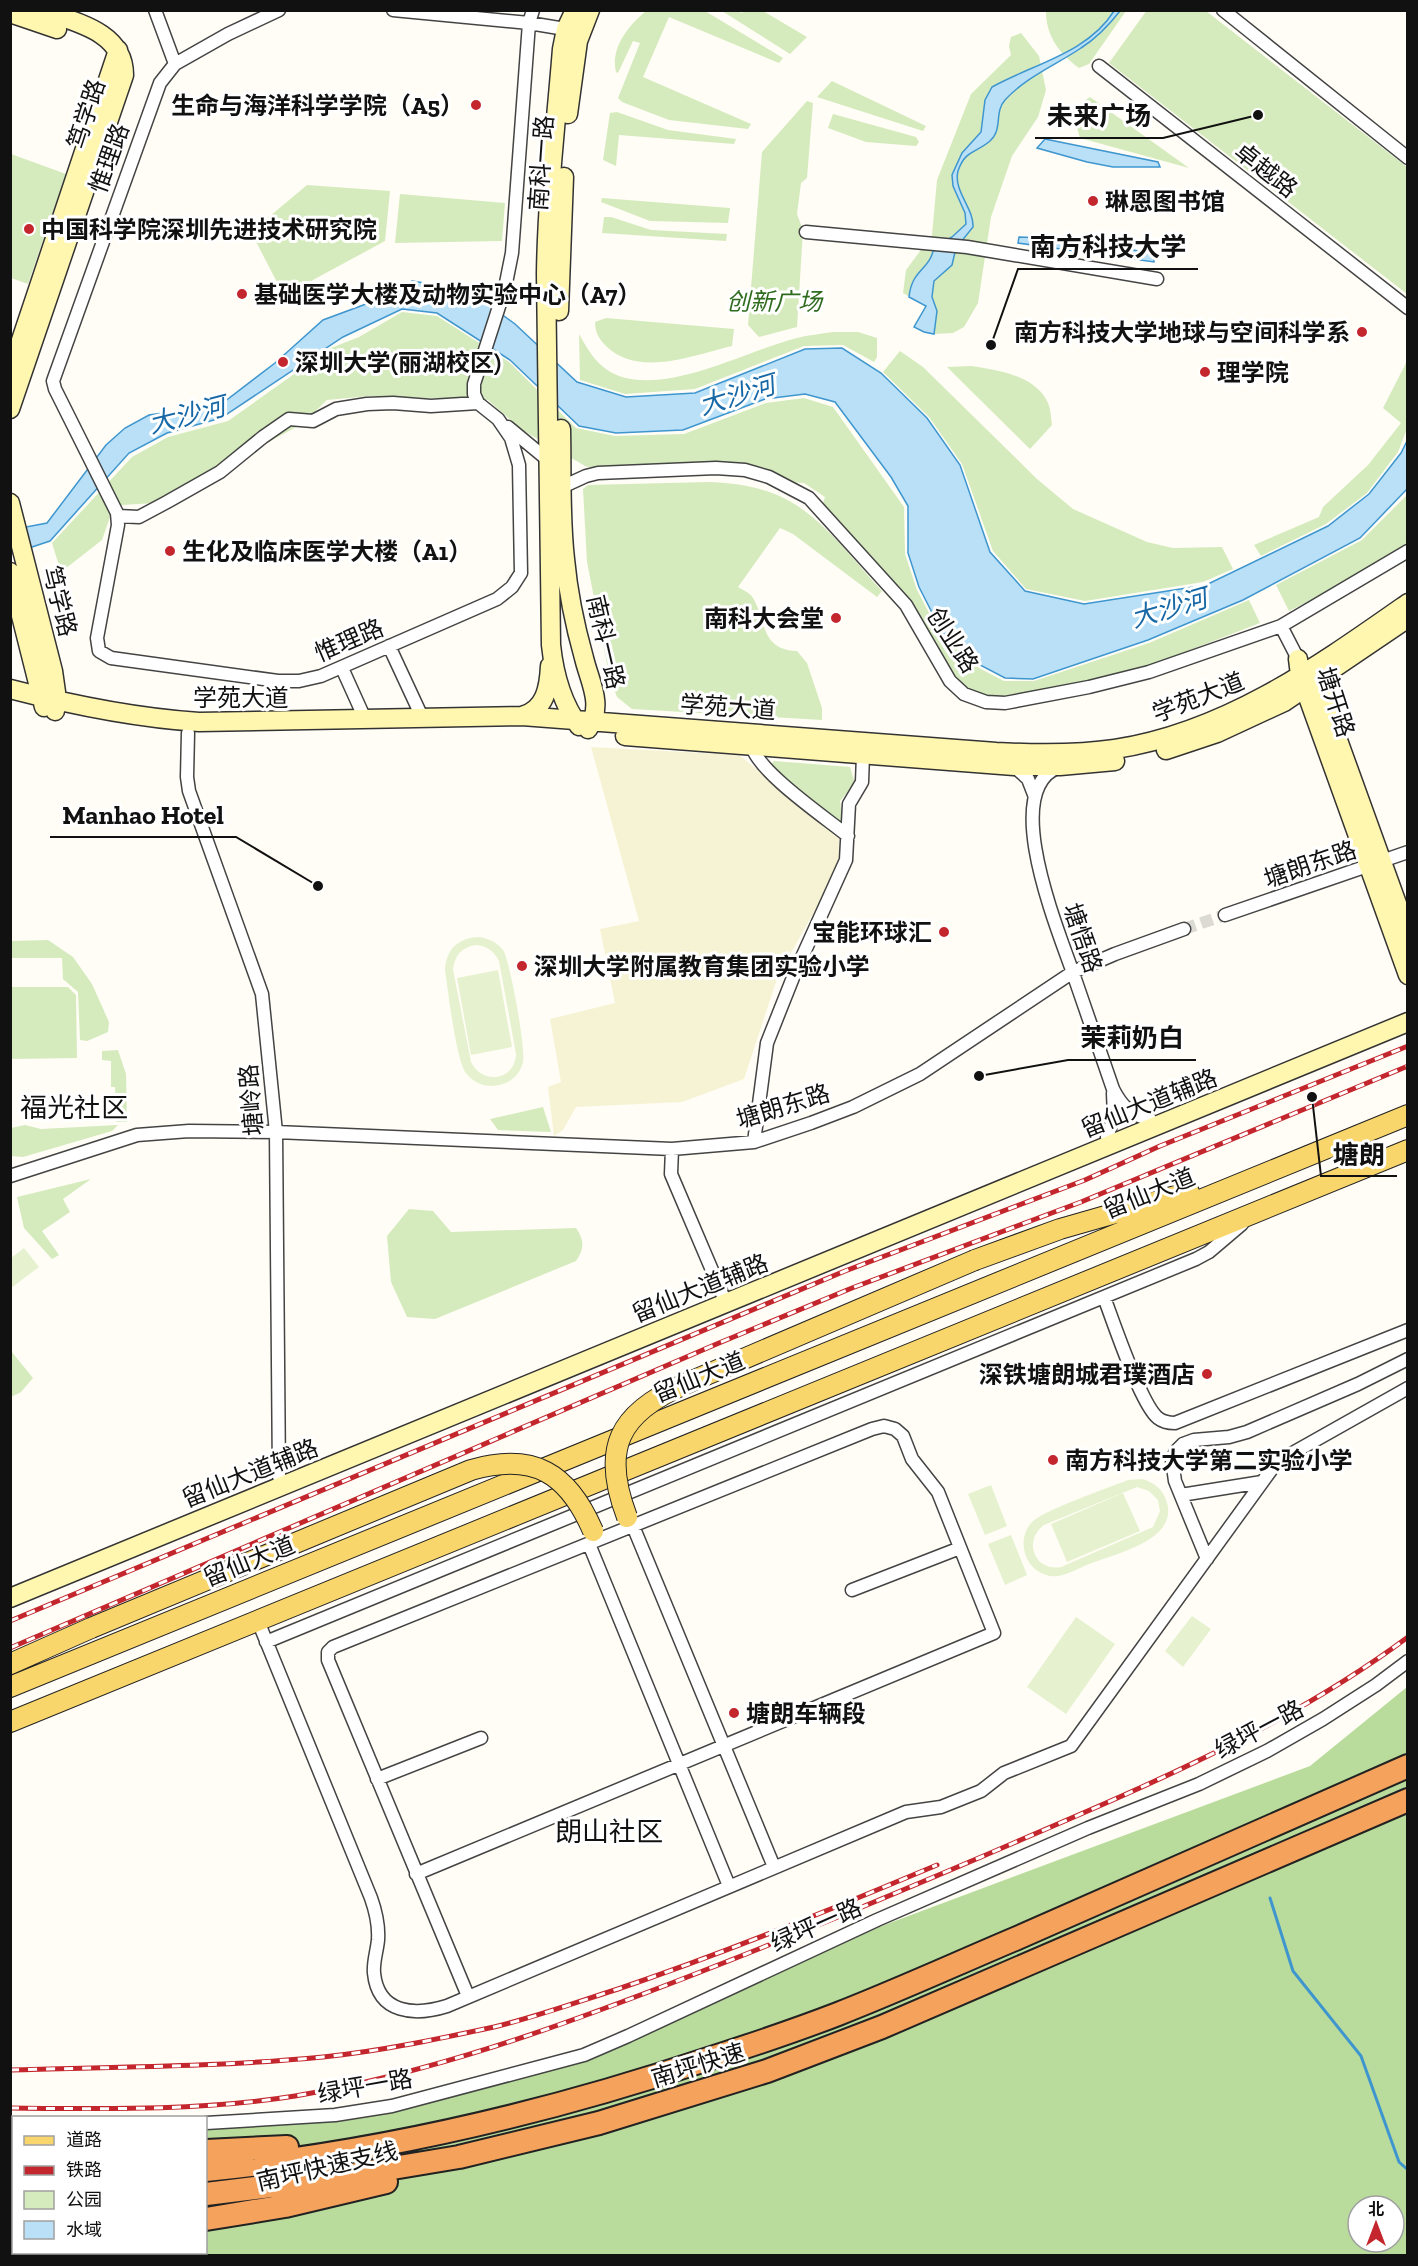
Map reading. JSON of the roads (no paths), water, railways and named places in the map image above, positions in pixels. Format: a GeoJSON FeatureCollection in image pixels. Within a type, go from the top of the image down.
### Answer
{"type":"FeatureCollection","features":[{"type":"Feature","properties":{"kind":"highway","name":"南坪快速"},"geometry":{"type":"LineString","coordinates":[[207,2170],[309,2157],[562,2104],[620,2088],[774,2038],[878,1998],[1407,1766]]}},
{"type":"Feature","properties":{"kind":"highway","name":"南坪快速"},"geometry":{"type":"LineString","coordinates":[[207,2194],[327,2179],[459,2157],[599,2124],[767,2071],[882,2027],[1407,1800]]}},
{"type":"Feature","properties":{"kind":"highway","name":"南坪快速支线"},"geometry":{"type":"LineString","coordinates":[[207,2151],[356,2143],[417,2136]]}},
{"type":"Feature","properties":{"kind":"highway","name":"南坪快速支线"},"geometry":{"type":"LineString","coordinates":[[207,2219],[343,2194],[387,2182],[459,2157]]}},
{"type":"Feature","properties":{"kind":"main road"},"geometry":{"type":"LineString","coordinates":[[41,10],[104,35],[118,50]]}},
{"type":"Feature","properties":{"kind":"main road","name":"南科一路"},"geometry":{"type":"LineString","coordinates":[[575,10],[573,30],[561,221],[559,337],[553,460],[551,635],[552,657],[567,709],[584,724],[596,708],[596,697],[577,630],[565,560],[562,487],[553,460],[547,322],[547,221],[562,49],[573,30],[590,10]]}},
{"type":"Feature","properties":{"kind":"main road"},"geometry":{"type":"LineString","coordinates":[[10,14],[118,50]]}},
{"type":"Feature","properties":{"kind":"main road","name":"笃学路"},"geometry":{"type":"LineString","coordinates":[[10,371],[118,50]]}},
{"type":"Feature","properties":{"kind":"main road","name":"笃学路"},"geometry":{"type":"LineString","coordinates":[[10,410],[123,82],[124,67],[118,50]]}},
{"type":"Feature","properties":{"kind":"main road","name":"笃学路"},"geometry":{"type":"LineString","coordinates":[[12,508],[18,577],[49,704]]}},
{"type":"Feature","properties":{"kind":"main road","name":"学苑大道"},"geometry":{"type":"LineString","coordinates":[[10,701],[199,722],[522,716],[752,746],[1014,766],[1060,766],[1111,762],[1167,750],[1217,733],[1272,709],[1306,674],[1407,603]]}},
{"type":"Feature","properties":{"kind":"main road","name":"学苑大道"},"geometry":{"type":"LineString","coordinates":[[10,689],[49,704],[188,733],[233,734],[584,724],[996,752],[1091,752],[1134,745],[1179,733],[1244,707],[1407,618]]}},
{"type":"Feature","properties":{"kind":"main road"},"geometry":{"type":"LineString","coordinates":[[522,716],[538,708],[546,693],[550,671],[551,635]]}},
{"type":"Feature","properties":{"kind":"main road","name":"塘开路"},"geometry":{"type":"LineString","coordinates":[[1306,674],[1316,721],[1375,864],[1407,934]]}},
{"type":"Feature","properties":{"kind":"main road","name":"塘开路"},"geometry":{"type":"LineString","coordinates":[[1306,674],[1375,864],[1407,975]]}},
{"type":"Feature","properties":{"kind":"main road"},"geometry":{"type":"LineString","coordinates":[[1272,709],[1295,708],[1306,712],[1316,721]]}},
{"type":"Feature","properties":{"kind":"main road","name":"留仙大道辅路"},"geometry":{"type":"LineString","coordinates":[[10,1598],[1150,1119],[1407,1014]]}},
{"type":"Feature","properties":{"kind":"main road","name":"留仙大道辅路"},"geometry":{"type":"LineString","coordinates":[[10,1587],[1407,1022]]}},
{"type":"Feature","properties":{"kind":"main road","name":"留仙大道"},"geometry":{"type":"LineString","coordinates":[[10,1687],[1407,1114]]}},
{"type":"Feature","properties":{"kind":"main road"},"geometry":{"type":"LineString","coordinates":[[10,1722],[1407,1150]]}},
{"type":"Feature","properties":{"kind":"main road"},"geometry":{"type":"LineString","coordinates":[[630,1523],[615,1480],[616,1453],[627,1424],[648,1402],[975,1260],[1060,1229],[1298,1159]]}},
{"type":"Feature","properties":{"kind":"main road"},"geometry":{"type":"LineString","coordinates":[[10,1664],[471,1470],[487,1466],[520,1463],[549,1473],[576,1497],[593,1538]]}},
{"type":"Feature","properties":{"kind":"street"},"geometry":{"type":"LineString","coordinates":[[155,10],[175,63],[279,10]]}},
{"type":"Feature","properties":{"kind":"street"},"geometry":{"type":"LineString","coordinates":[[393,10],[529,23],[573,30]]}},
{"type":"Feature","properties":{"kind":"street"},"geometry":{"type":"LineString","coordinates":[[118,514],[139,517],[176,497],[220,472],[289,419],[313,421],[336,409],[366,404],[393,403],[431,406],[478,403],[474,384],[477,370],[505,288],[512,253],[529,23],[533,10]]}},
{"type":"Feature","properties":{"kind":"street"},"geometry":{"type":"LineString","coordinates":[[1223,10],[1407,158]]}},
{"type":"Feature","properties":{"kind":"street","name":"惟理路"},"geometry":{"type":"LineString","coordinates":[[175,63],[160,83],[53,381],[118,514],[118,525],[97,638],[99,651],[111,658],[278,681],[299,681],[342,668],[497,599],[518,580],[521,573],[519,465],[511,438],[498,419],[478,403]]}},
{"type":"Feature","properties":{"kind":"street","name":"卓越路"},"geometry":{"type":"LineString","coordinates":[[1099,66],[1407,308]]}},
{"type":"Feature","properties":{"kind":"street"},"geometry":{"type":"LineString","coordinates":[[806,232],[962,246],[1157,279]]}},
{"type":"Feature","properties":{"kind":"street"},"geometry":{"type":"LineString","coordinates":[[498,419],[553,460]]}},
{"type":"Feature","properties":{"kind":"street","name":"创业路"},"geometry":{"type":"LineString","coordinates":[[562,487],[598,473],[716,468],[745,470],[786,485],[809,498],[906,605],[950,681],[964,694],[986,702],[1005,703],[1149,672],[1281,626],[1407,551]]}},
{"type":"Feature","properties":{"kind":"street"},"geometry":{"type":"LineString","coordinates":[[1281,626],[1306,674]]}},
{"type":"Feature","properties":{"kind":"street"},"geometry":{"type":"LineString","coordinates":[[389,646],[422,717]]}},
{"type":"Feature","properties":{"kind":"street"},"geometry":{"type":"LineString","coordinates":[[342,668],[365,719]]}},
{"type":"Feature","properties":{"kind":"street","name":"塘岭路"},"geometry":{"type":"LineString","coordinates":[[188,733],[189,791],[262,994],[276,1132],[279,1477]]}},
{"type":"Feature","properties":{"kind":"street"},"geometry":{"type":"LineString","coordinates":[[752,746],[765,769],[848,836]]}},
{"type":"Feature","properties":{"kind":"street"},"geometry":{"type":"LineString","coordinates":[[754,1142],[766,1043],[846,860],[849,804],[862,782],[863,755]]}},
{"type":"Feature","properties":{"kind":"street"},"geometry":{"type":"LineString","coordinates":[[1014,766],[1028,779],[1035,796]]}},
{"type":"Feature","properties":{"kind":"street"},"geometry":{"type":"LineString","coordinates":[[1035,796],[1037,788],[1047,774],[1060,766]]}},
{"type":"Feature","properties":{"kind":"street","name":"塘悟路"},"geometry":{"type":"LineString","coordinates":[[1035,796],[1035,836],[1040,875],[1113,1089],[1120,1102],[1130,1112],[1150,1119]]}},
{"type":"Feature","properties":{"kind":"street","name":"塘朗东路"},"geometry":{"type":"LineString","coordinates":[[1225,915],[1407,852]]}},
{"type":"Feature","properties":{"kind":"street","name":"塘朗东路"},"geometry":{"type":"LineString","coordinates":[[10,1176],[136,1135],[189,1131],[276,1132],[672,1149],[754,1142],[853,1107],[920,1074],[1073,972],[1184,929]]}},
{"type":"Feature","properties":{"kind":"street","name":"塘悟路"},"geometry":{"type":"LineString","coordinates":[[1107,1137],[1114,1117],[1113,1089]]}},
{"type":"Feature","properties":{"kind":"street"},"geometry":{"type":"LineString","coordinates":[[672,1149],[671,1174],[724,1299]]}},
{"type":"Feature","properties":{"kind":"street"},"geometry":{"type":"LineString","coordinates":[[266,1642],[1104,1298],[1209,1252],[1254,1213]]}},
{"type":"Feature","properties":{"kind":"street"},"geometry":{"type":"LineString","coordinates":[[1104,1298],[1145,1402],[1158,1418],[1175,1424],[1407,1330]]}},
{"type":"Feature","properties":{"kind":"street"},"geometry":{"type":"LineString","coordinates":[[1207,1559],[1172,1469],[1172,1460],[1176,1451],[1184,1444],[1194,1440],[1218,1439],[1247,1432],[1358,1384],[1407,1359]]}},
{"type":"Feature","properties":{"kind":"street"},"geometry":{"type":"LineString","coordinates":[[258,1621],[359,1865],[375,1911],[378,1930],[374,1972],[377,1984],[382,1994],[396,2007],[414,2012],[427,2011],[468,1996],[906,1812],[941,1807],[981,1791],[1004,1773],[1071,1746],[1274,1466],[1282,1459],[1407,1388]]}},
{"type":"Feature","properties":{"kind":"street"},"geometry":{"type":"LineString","coordinates":[[416,1874],[994,1634],[938,1492],[912,1459],[903,1436],[895,1429],[884,1426],[872,1429],[593,1538],[333,1647],[327,1652],[327,1660],[416,1874],[468,1996]]}},
{"type":"Feature","properties":{"kind":"street"},"geometry":{"type":"LineString","coordinates":[[1181,1495],[1262,1482]]}},
{"type":"Feature","properties":{"kind":"street"},"geometry":{"type":"LineString","coordinates":[[630,1523],[774,1867]]}},
{"type":"Feature","properties":{"kind":"street"},"geometry":{"type":"LineString","coordinates":[[593,1538],[679,1765],[729,1886]]}},
{"type":"Feature","properties":{"kind":"street"},"geometry":{"type":"LineString","coordinates":[[852,1590],[960,1548]]}},
{"type":"Feature","properties":{"kind":"street","name":"绿坪一路"},"geometry":{"type":"LineString","coordinates":[[207,2123],[334,2115],[392,2106],[584,2055],[876,1920],[1088,1828],[1199,1784],[1267,1751],[1323,1719],[1376,1685],[1407,1661]]}},
{"type":"Feature","properties":{"kind":"street"},"geometry":{"type":"LineString","coordinates":[[377,1779],[481,1738]]}},
{"type":"Feature","properties":{"kind":"water"},"geometry":{"type":"Polygon","coordinates":[[[1114,11],[1120,11],[1092,40],[1013,92],[1002,105],[994,137],[964,159],[958,171],[958,186],[970,213],[973,227],[956,248],[952,265],[934,281],[932,297],[937,311],[934,334],[914,327],[926,306],[909,297],[914,280],[929,261],[934,247],[952,237],[966,224],[965,213],[953,186],[952,175],[962,153],[981,132],[985,100],[992,87],[1075,47],[1103,25],[1114,11]]]}},
{"type":"Feature","properties":{"kind":"water"},"geometry":{"type":"Polygon","coordinates":[[[1045,139],[1158,162],[1160,167],[1113,167],[1087,162],[1037,148],[1045,139]]]}},
{"type":"Feature","properties":{"kind":"water"},"geometry":{"type":"Polygon","coordinates":[[[1019,237],[1070,240],[1121,247],[1154,255],[1154,262],[1018,243],[1019,237]]]}},
{"type":"Feature","properties":{"kind":"water","name":"大沙河"},"geometry":{"type":"Polygon","coordinates":[[[412,281],[468,290],[515,324],[577,382],[626,397],[695,393],[805,349],[842,348],[881,373],[927,418],[960,465],[990,552],[1025,591],[1084,604],[1206,585],[1328,526],[1369,494],[1401,453],[1407,441],[1407,489],[1360,538],[1243,600],[1148,640],[1033,679],[1005,678],[980,665],[942,632],[919,587],[908,553],[908,506],[891,477],[835,402],[805,394],[765,399],[683,430],[616,433],[579,426],[510,360],[437,313],[402,309],[343,337],[221,418],[167,433],[129,453],[50,541],[11,554],[10,530],[47,523],[106,445],[125,428],[149,415],[220,405],[275,363],[323,320],[366,304],[412,281]]]}},
{"type":"Feature","properties":{"kind":"waterway"},"geometry":{"type":"LineString","coordinates":[[1270,1898],[1293,1971],[1361,2056],[1399,2162],[1408,2170]]}},
{"type":"Feature","properties":{"kind":"tunnel"},"geometry":{"type":"LineString","coordinates":[[1184,929],[1225,915]]}},
{"type":"Feature","properties":{"kind":"railway"},"geometry":{"type":"LineString","coordinates":[[10,1621],[845,1271],[1085,1180],[1160,1146],[1408,1046]]}},
{"type":"Feature","properties":{"kind":"railway"},"geometry":{"type":"LineString","coordinates":[[10,1648],[719,1343],[852,1288],[1081,1202],[1408,1066]]}},
{"type":"Feature","properties":{"kind":"railway"},"geometry":{"type":"LineString","coordinates":[[10,2108],[189,2107],[295,2096],[396,2075],[544,2030],[642,1995],[873,1903],[1146,1785],[1255,1732],[1307,1703],[1408,1637]]}},
{"type":"Feature","properties":{"kind":"railway"},"geometry":{"type":"LineString","coordinates":[[10,2070],[206,2065],[323,2057],[388,2048],[494,2027],[618,1989],[699,1960],[937,1865]]}},
{"type":"Feature","properties":{"kind":"place","name":"生命与海洋科学学院（A5）"},"geometry":{"type":"Point","coordinates":[476,105]}},
{"type":"Feature","properties":{"kind":"place","name":"未来广场"},"geometry":{"type":"Point","coordinates":[1258,115]}},
{"type":"Feature","properties":{"kind":"place","name":"琳恩图书馆"},"geometry":{"type":"Point","coordinates":[1093,201]}},
{"type":"Feature","properties":{"kind":"place","name":"中国科学院深圳先进技术研究院"},"geometry":{"type":"Point","coordinates":[29,229]}},
{"type":"Feature","properties":{"kind":"place","name":"基础医学大楼及动物实验中心（A7）"},"geometry":{"type":"Point","coordinates":[242,294]}},
{"type":"Feature","properties":{"kind":"place","name":"南方科技大学地球与空间科学系"},"geometry":{"type":"Point","coordinates":[1362,332]}},
{"type":"Feature","properties":{"kind":"place","name":"南方科技大学"},"geometry":{"type":"Point","coordinates":[991,345]}},
{"type":"Feature","properties":{"kind":"place","name":"深圳大学(丽湖校区)"},"geometry":{"type":"Point","coordinates":[283,362]}},
{"type":"Feature","properties":{"kind":"place","name":"理学院"},"geometry":{"type":"Point","coordinates":[1205,372]}},
{"type":"Feature","properties":{"kind":"place","name":"生化及临床医学大楼（A1）"},"geometry":{"type":"Point","coordinates":[170,551]}},
{"type":"Feature","properties":{"kind":"place","name":"南科大会堂"},"geometry":{"type":"Point","coordinates":[836,618]}},
{"type":"Feature","properties":{"kind":"place","name":"Manhao Hotel"},"geometry":{"type":"Point","coordinates":[318,886]}},
{"type":"Feature","properties":{"kind":"place","name":"宝能环球汇"},"geometry":{"type":"Point","coordinates":[944,932]}},
{"type":"Feature","properties":{"kind":"place","name":"深圳大学附属教育集团实验小学"},"geometry":{"type":"Point","coordinates":[522,966]}},
{"type":"Feature","properties":{"kind":"place","name":"茉莉奶白"},"geometry":{"type":"Point","coordinates":[979,1076]}},
{"type":"Feature","properties":{"kind":"place","name":"塘朗"},"geometry":{"type":"Point","coordinates":[1312,1097]}},
{"type":"Feature","properties":{"kind":"place","name":"深铁塘朗城君璞酒店"},"geometry":{"type":"Point","coordinates":[1207,1374]}},
{"type":"Feature","properties":{"kind":"place","name":"南方科技大学第二实验小学"},"geometry":{"type":"Point","coordinates":[1053,1460]}},
{"type":"Feature","properties":{"kind":"place","name":"塘朗车辆段"},"geometry":{"type":"Point","coordinates":[734,1713]}},
{"type":"Feature","properties":{"kind":"district","name":"福光社区"},"geometry":{"type":"Point","coordinates":[74,1108]}},
{"type":"Feature","properties":{"kind":"district","name":"朗山社区"},"geometry":{"type":"Point","coordinates":[609,1832]}},
{"type":"Feature","properties":{"kind":"park label","name":"创新广场"},"geometry":{"type":"Point","coordinates":[774,301]}}]}
